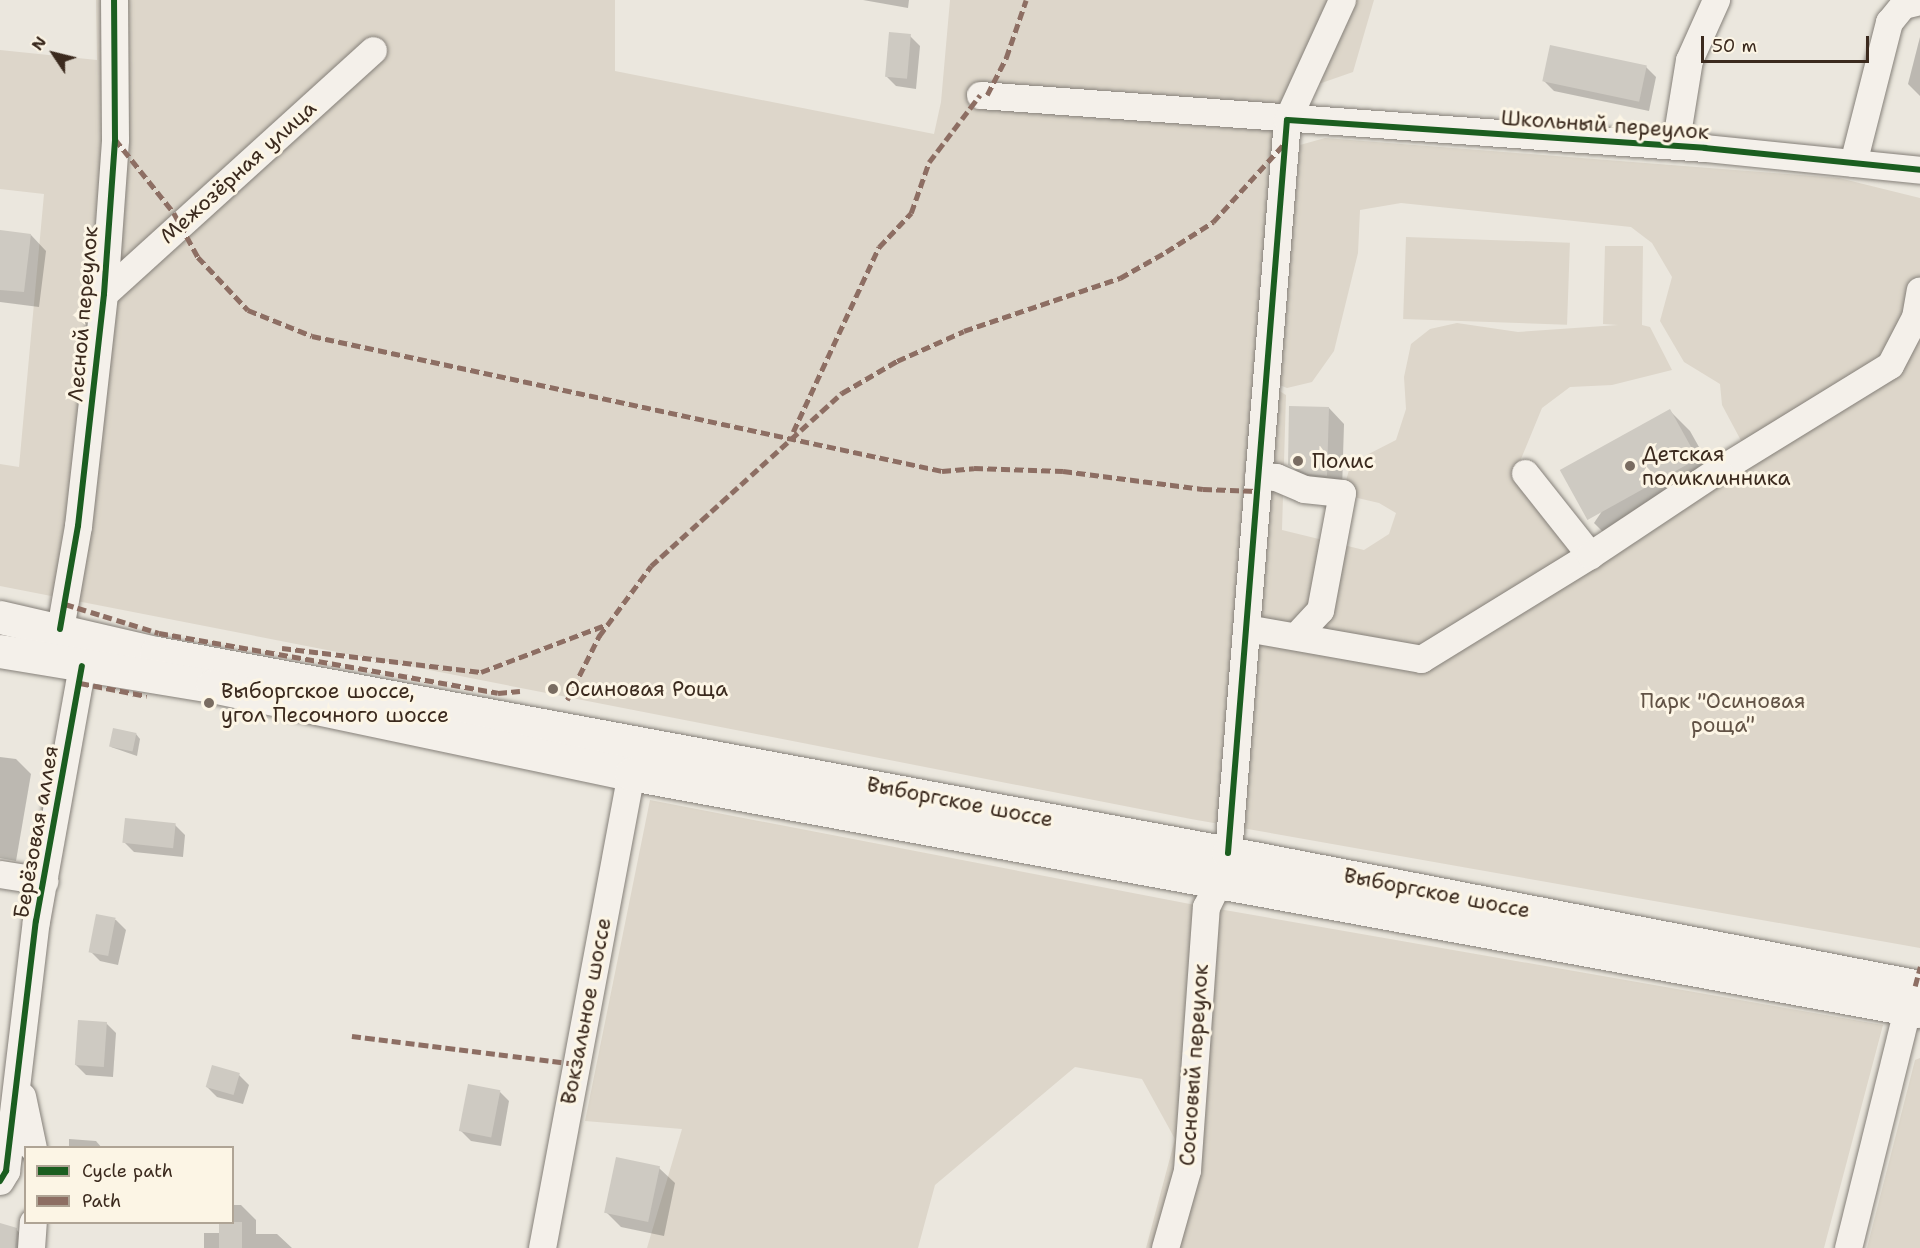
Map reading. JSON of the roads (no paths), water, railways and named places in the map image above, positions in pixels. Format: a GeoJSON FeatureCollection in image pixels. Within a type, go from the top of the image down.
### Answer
{"type":"FeatureCollection","features":[{"type":"Feature","properties":{"kind":"main road","name":"Выборгское шоссе"},"geometry":{"type":"LineString","coordinates":[[0,617],[156,653],[1223,868],[1916,1003]]}},
{"type":"Feature","properties":{"kind":"main road","name":"Выборгское шоссе"},"geometry":{"type":"LineString","coordinates":[[0,651],[212,686],[631,774],[1223,868]]}},
{"type":"Feature","properties":{"kind":"street","name":"Лесной переулок"},"geometry":{"type":"LineString","coordinates":[[60,629],[78,526],[104,294],[115,139],[114,0]]}},
{"type":"Feature","properties":{"kind":"street","name":"Сосновый переулок"},"geometry":{"type":"LineString","coordinates":[[1165,1248],[1187,1170],[1206,908],[1223,868],[1246,628],[1287,120],[1342,0]]}},
{"type":"Feature","properties":{"kind":"street"},"geometry":{"type":"LineString","coordinates":[[1675,146],[1689,60],[1716,0]]}},
{"type":"Feature","properties":{"kind":"street"},"geometry":{"type":"LineString","coordinates":[[1853,163],[1889,22],[1904,5],[1920,1]]}},
{"type":"Feature","properties":{"kind":"street","name":"Межозёрная улица"},"geometry":{"type":"LineString","coordinates":[[104,294],[373,50]]}},
{"type":"Feature","properties":{"kind":"street","name":"Школьный переулок"},"geometry":{"type":"LineString","coordinates":[[980,95],[1287,120],[1675,146],[1920,170]]}},
{"type":"Feature","properties":{"kind":"street"},"geometry":{"type":"LineString","coordinates":[[1246,628],[1297,635],[1421,659],[1590,555],[1723,467],[1890,365],[1915,317],[1920,290]]}},
{"type":"Feature","properties":{"kind":"street"},"geometry":{"type":"LineString","coordinates":[[1525,473],[1590,555]]}},
{"type":"Feature","properties":{"kind":"street"},"geometry":{"type":"LineString","coordinates":[[1258,476],[1276,477],[1304,489],[1342,493],[1320,610],[1297,635]]}},
{"type":"Feature","properties":{"kind":"street","name":"Берёзовая аллея"},"geometry":{"type":"LineString","coordinates":[[0,1181],[6,1171],[44,881],[82,666]]}},
{"type":"Feature","properties":{"kind":"street","name":"Вокзальное шоссе"},"geometry":{"type":"LineString","coordinates":[[542,1248],[631,774]]}},
{"type":"Feature","properties":{"kind":"street"},"geometry":{"type":"LineString","coordinates":[[0,874],[44,881]]}},
{"type":"Feature","properties":{"kind":"street"},"geometry":{"type":"LineString","coordinates":[[1848,1248],[1916,1003]]}},
{"type":"Feature","properties":{"kind":"street"},"geometry":{"type":"LineString","coordinates":[[17,1074],[33,1146]]}},
{"type":"Feature","properties":{"kind":"street"},"geometry":{"type":"LineString","coordinates":[[31,1248],[33,1224]]}},
{"type":"Feature","properties":{"kind":"place","name":"Полис"},"geometry":{"type":"Point","coordinates":[1298,461]}},
{"type":"Feature","properties":{"kind":"place","name":"Детская поликлинника"},"geometry":{"type":"Point","coordinates":[1630,466]}},
{"type":"Feature","properties":{"kind":"place","name":"Осиновая Роща"},"geometry":{"type":"Point","coordinates":[553,689]}},
{"type":"Feature","properties":{"kind":"place","name":"Выборгское шоссе, угол Песочного шоссе"},"geometry":{"type":"Point","coordinates":[209,703]}},
{"type":"Feature","properties":{"kind":"park label","name":"Парк \"Осиновая роща\""},"geometry":{"type":"Point","coordinates":[1723,713]}}]}
